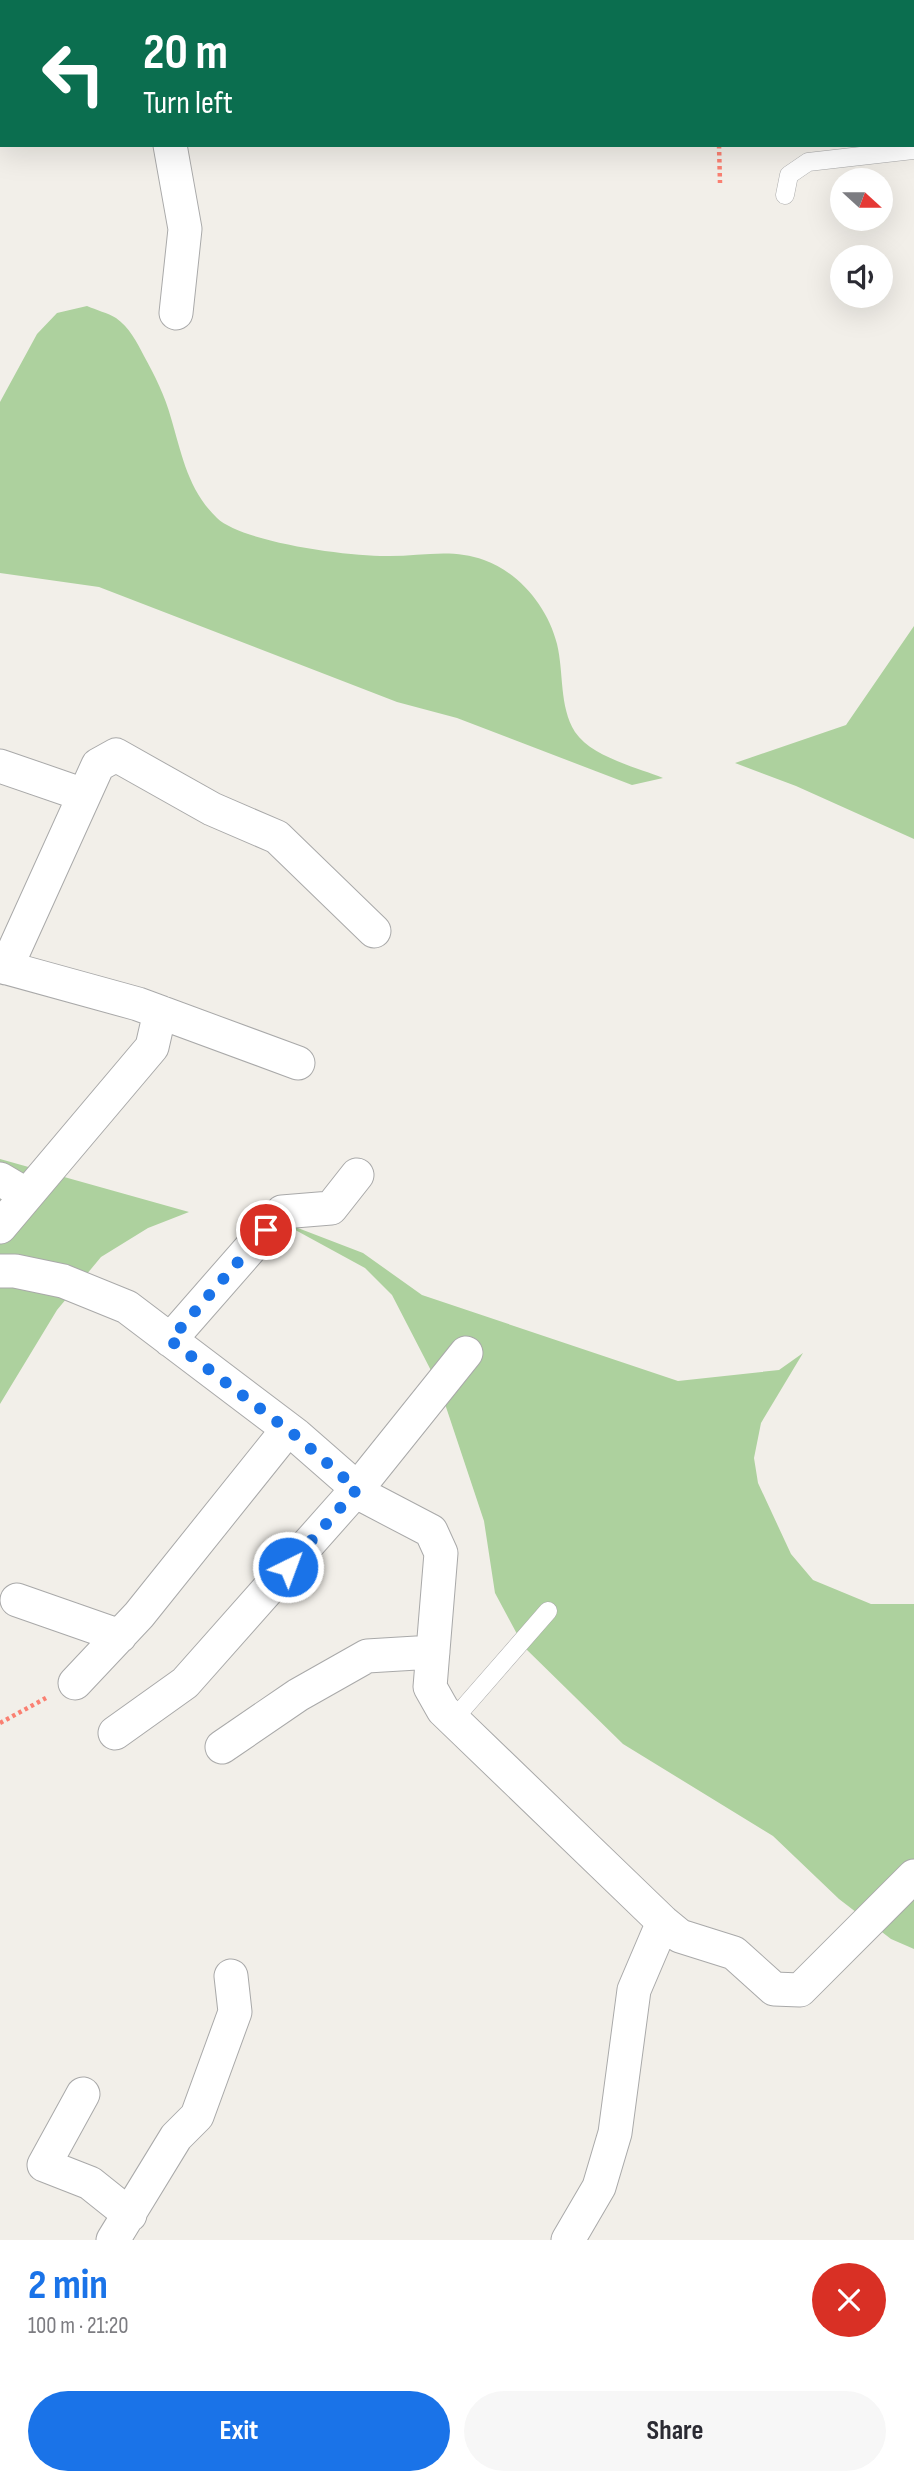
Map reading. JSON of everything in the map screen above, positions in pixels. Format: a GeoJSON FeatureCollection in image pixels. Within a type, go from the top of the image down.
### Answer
{"type":"FeatureCollection","features":[{"type":"Feature","properties":{"kind":"street"},"geometry":{"type":"LineString","coordinates":[[170,147],[184,229],[176,313]]}},
{"type":"Feature","properties":{"kind":"street"},"geometry":{"type":"LineString","coordinates":[[298,1063],[160,1012],[3,967],[98,765],[116,755],[212,809],[277,837],[374,931]]}},
{"type":"Feature","properties":{"kind":"street"},"geometry":{"type":"LineString","coordinates":[[0,766],[84,795]]}},
{"type":"Feature","properties":{"kind":"street"},"geometry":{"type":"LineString","coordinates":[[0,1227],[13,1187],[152,1047],[160,1012]]}},
{"type":"Feature","properties":{"kind":"street"},"geometry":{"type":"LineString","coordinates":[[170,1340],[282,1212],[331,1208],[357,1175]]}},
{"type":"Feature","properties":{"kind":"street"},"geometry":{"type":"LineString","coordinates":[[0,1271],[15,1271],[63,1281],[127,1307],[288,1429],[368,1498],[431,1531],[442,1553],[430,1687],[443,1710],[680,1936],[734,1954],[774,1989],[800,1990],[914,1876]]}},
{"type":"Feature","properties":{"kind":"street"},"geometry":{"type":"LineString","coordinates":[[115,1733],[185,1683],[357,1489],[466,1353]]}},
{"type":"Feature","properties":{"kind":"street"},"geometry":{"type":"LineString","coordinates":[[75,1683],[120,1636],[288,1429]]}},
{"type":"Feature","properties":{"kind":"street"},"geometry":{"type":"LineString","coordinates":[[17,1600],[120,1636]]}},
{"type":"Feature","properties":{"kind":"street"},"geometry":{"type":"LineString","coordinates":[[222,1747],[298,1695],[367,1656],[433,1653]]}},
{"type":"Feature","properties":{"kind":"street"},"geometry":{"type":"LineString","coordinates":[[568,2240],[599,2187],[615,2133],[634,1990],[663,1922]]}},
{"type":"Feature","properties":{"kind":"street"},"geometry":{"type":"LineString","coordinates":[[83,2094],[44,2165],[90,2183],[121,2227],[176,2137],[197,2116],[235,2012],[231,1976]]}},
{"type":"Feature","properties":{"kind":"lane"},"geometry":{"type":"LineString","coordinates":[[785,195],[789,175],[808,162],[914,150]]}},
{"type":"Feature","properties":{"kind":"lane"},"geometry":{"type":"LineString","coordinates":[[453,1720],[548,1611]]}},
{"type":"Feature","properties":{"kind":"path"},"geometry":{"type":"LineString","coordinates":[[719,147],[720,183]]}},
{"type":"Feature","properties":{"kind":"path"},"geometry":{"type":"LineString","coordinates":[[0,1723],[75,1683]]}},
{"type":"Feature","properties":{"kind":"green space"},"geometry":{"type":"Polygon","coordinates":[[[87,306],[116,318],[135,340],[163,394],[193,484],[217,518],[250,535],[299,547],[373,556],[461,554],[497,566],[531,593],[547,618],[557,644],[566,711],[575,732],[603,755],[663,778],[632,785],[457,718],[397,702],[99,587],[0,573],[0,402],[37,334],[57,313],[87,306]]]}},
{"type":"Feature","properties":{"kind":"green space"},"geometry":{"type":"Polygon","coordinates":[[[914,626],[914,839],[796,786],[735,763],[846,725],[914,626]]]}},
{"type":"Feature","properties":{"kind":"green space"},"geometry":{"type":"Polygon","coordinates":[[[0,1159],[189,1212],[148,1228],[101,1257],[57,1310],[0,1404],[0,1159]]]}},
{"type":"Feature","properties":{"kind":"green space"},"geometry":{"type":"Polygon","coordinates":[[[277,1220],[363,1253],[422,1295],[678,1381],[779,1370],[803,1353],[761,1423],[754,1458],[758,1483],[791,1554],[813,1580],[871,1604],[914,1604],[914,1949],[891,1939],[839,1899],[773,1836],[623,1744],[524,1647],[495,1593],[484,1521],[439,1386],[392,1295],[365,1268],[277,1220]]]}},
{"type":"Feature","properties":{"kind":"route"},"geometry":{"type":"LineString","coordinates":[[266,1230],[170,1340],[296,1436],[357,1489],[288,1567]]}}]}
